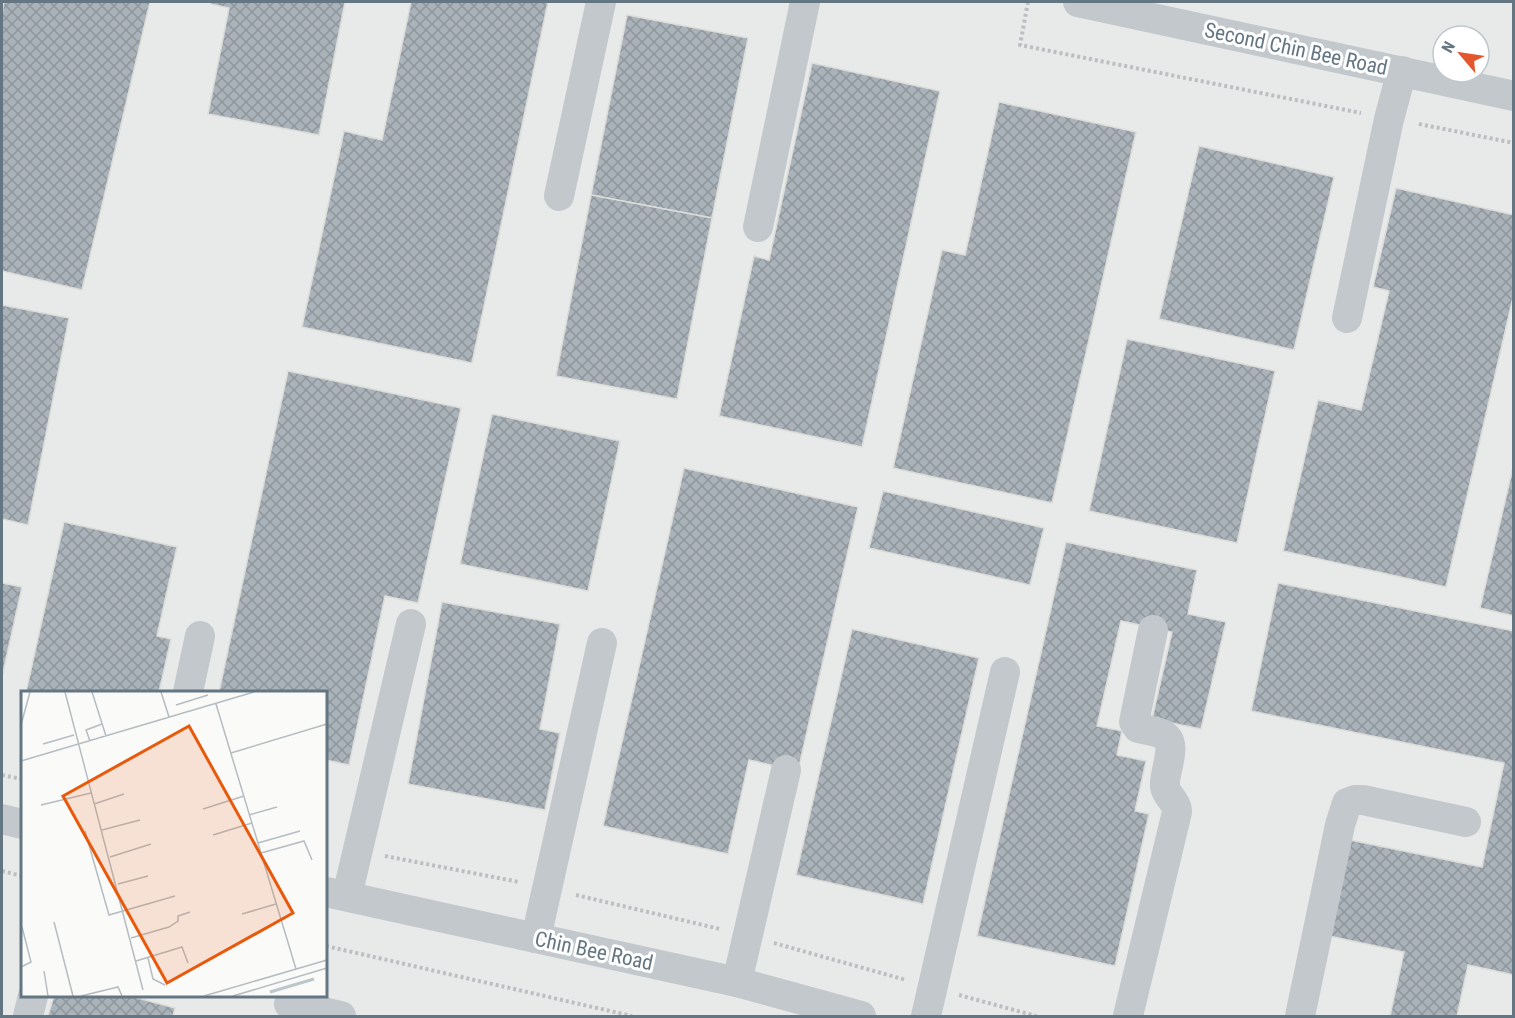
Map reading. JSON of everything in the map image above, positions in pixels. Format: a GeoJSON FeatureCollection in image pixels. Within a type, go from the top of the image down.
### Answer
{"type":"FeatureCollection","features":[{"type":"Feature","properties":{"kind":"street"},"geometry":{"type":"LineString","coordinates":[[559,196],[601,2]]}},
{"type":"Feature","properties":{"kind":"street"},"geometry":{"type":"LineString","coordinates":[[758,227],[805,2]]}},
{"type":"Feature","properties":{"kind":"street","name":"Second Chin Bee Road"},"geometry":{"type":"LineString","coordinates":[[1078,2],[1514,96]]}},
{"type":"Feature","properties":{"kind":"street"},"geometry":{"type":"LineString","coordinates":[[1347,318],[1389,119],[1402,71]]}},
{"type":"Feature","properties":{"kind":"street"},"geometry":{"type":"LineString","coordinates":[[336,894],[358,850],[411,624]]}},
{"type":"Feature","properties":{"kind":"street"},"geometry":{"type":"LineString","coordinates":[[1128,1017],[1177,812],[1177,804],[1166,791],[1164,784],[1171,747],[1169,741],[1165,736],[1138,728],[1134,722],[1153,630]]}},
{"type":"Feature","properties":{"kind":"street"},"geometry":{"type":"LineString","coordinates":[[188,691],[200,636]]}},
{"type":"Feature","properties":{"kind":"street"},"geometry":{"type":"LineString","coordinates":[[537,938],[602,643]]}},
{"type":"Feature","properties":{"kind":"street"},"geometry":{"type":"LineString","coordinates":[[926,1017],[1005,672]]}},
{"type":"Feature","properties":{"kind":"street"},"geometry":{"type":"LineString","coordinates":[[737,982],[786,770]]}},
{"type":"Feature","properties":{"kind":"street"},"geometry":{"type":"LineString","coordinates":[[1300,1017],[1340,825],[1347,803],[1363,800],[1466,822]]}},
{"type":"Feature","properties":{"kind":"street"},"geometry":{"type":"LineString","coordinates":[[2,819],[21,824]]}},
{"type":"Feature","properties":{"kind":"street","name":"Chin Bee Road"},"geometry":{"type":"LineString","coordinates":[[336,894],[737,982],[861,1017]]}},
{"type":"Feature","properties":{"kind":"street"},"geometry":{"type":"LineString","coordinates":[[27,1017],[33,997]]}},
{"type":"Feature","properties":{"kind":"street"},"geometry":{"type":"LineString","coordinates":[[289,1004],[341,1017]]}},
{"type":"Feature","properties":{"kind":"path"},"geometry":{"type":"LineString","coordinates":[[1028,2],[1020,45],[1514,143]]}},
{"type":"Feature","properties":{"kind":"path"},"geometry":{"type":"LineString","coordinates":[[2,775],[21,779]]}},
{"type":"Feature","properties":{"kind":"path"},"geometry":{"type":"LineString","coordinates":[[358,850],[548,888],[747,936],[1036,1017]]}},
{"type":"Feature","properties":{"kind":"path"},"geometry":{"type":"LineString","coordinates":[[2,871],[21,876]]}},
{"type":"Feature","properties":{"kind":"path"},"geometry":{"type":"LineString","coordinates":[[327,946],[632,1017]]}},
{"type":"Feature","properties":{"kind":"shaded area"},"geometry":{"type":"Polygon","coordinates":[[[2,2],[1513,2],[1513,1016],[2,1016],[2,2]]]}},
{"type":"Feature","properties":{"kind":"building"},"geometry":{"type":"Polygon","coordinates":[[[4,2],[150,2],[82,290],[2,271],[2,14],[4,2]]]}},
{"type":"Feature","properties":{"kind":"building"},"geometry":{"type":"Polygon","coordinates":[[[211,2],[345,2],[319,135],[208,114],[229,8],[211,4],[211,2]]]}},
{"type":"Feature","properties":{"kind":"building"},"geometry":{"type":"Polygon","coordinates":[[[411,2],[548,2],[472,363],[302,327],[344,131],[382,140],[411,2]]]}},
{"type":"Feature","properties":{"kind":"building"},"geometry":{"type":"Polygon","coordinates":[[[627,15],[748,38],[712,218],[591,195],[627,15]]]}},
{"type":"Feature","properties":{"kind":"building"},"geometry":{"type":"Polygon","coordinates":[[[812,63],[940,91],[862,447],[719,416],[754,256],[769,260],[812,63]]]}},
{"type":"Feature","properties":{"kind":"building"},"geometry":{"type":"Polygon","coordinates":[[[999,102],[1136,132],[1052,503],[893,468],[942,250],[965,255],[999,102]]]}},
{"type":"Feature","properties":{"kind":"building"},"geometry":{"type":"Polygon","coordinates":[[[1199,146],[1334,177],[1294,350],[1159,319],[1199,146]]]}},
{"type":"Feature","properties":{"kind":"building"},"geometry":{"type":"Polygon","coordinates":[[[1396,188],[1514,215],[1514,293],[1446,587],[1283,551],[1318,400],[1361,410],[1389,291],[1373,287],[1396,188]]]}},
{"type":"Feature","properties":{"kind":"building"},"geometry":{"type":"Polygon","coordinates":[[[591,195],[712,218],[677,399],[556,376],[591,195]]]}},
{"type":"Feature","properties":{"kind":"building"},"geometry":{"type":"Polygon","coordinates":[[[2,305],[69,318],[28,525],[2,519],[2,305]]]}},
{"type":"Feature","properties":{"kind":"building"},"geometry":{"type":"Polygon","coordinates":[[[1127,339],[1275,371],[1237,543],[1089,511],[1127,339]]]}},
{"type":"Feature","properties":{"kind":"building"},"geometry":{"type":"Polygon","coordinates":[[[288,371],[461,408],[418,603],[385,596],[349,765],[327,760],[327,691],[219,691],[288,371]]]}},
{"type":"Feature","properties":{"kind":"building"},"geometry":{"type":"Polygon","coordinates":[[[492,414],[620,441],[588,591],[460,564],[492,414]]]}},
{"type":"Feature","properties":{"kind":"building"},"geometry":{"type":"Polygon","coordinates":[[[1514,463],[1514,616],[1480,608],[1514,463]]]}},
{"type":"Feature","properties":{"kind":"building"},"geometry":{"type":"Polygon","coordinates":[[[684,468],[858,507],[798,771],[749,760],[728,854],[603,826],[684,468]]]}},
{"type":"Feature","properties":{"kind":"building"},"geometry":{"type":"Polygon","coordinates":[[[883,491],[1044,528],[1030,585],[869,548],[883,491]]]}},
{"type":"Feature","properties":{"kind":"building"},"geometry":{"type":"Polygon","coordinates":[[[64,522],[177,547],[157,636],[171,639],[159,691],[26,691],[64,522]]]}},
{"type":"Feature","properties":{"kind":"building"},"geometry":{"type":"Polygon","coordinates":[[[1066,542],[1197,570],[1188,614],[1226,622],[1201,729],[1152,719],[1172,632],[1121,621],[1097,726],[1122,731],[1117,755],[1146,761],[1135,811],[1149,814],[1115,966],[977,936],[1066,542]]]}},
{"type":"Feature","properties":{"kind":"building"},"geometry":{"type":"Polygon","coordinates":[[[2,583],[22,587],[2,677],[2,583]]]}},
{"type":"Feature","properties":{"kind":"building"},"geometry":{"type":"Polygon","coordinates":[[[1278,583],[1514,631],[1514,975],[1468,965],[1457,1016],[1390,1016],[1404,952],[1329,936],[1350,840],[1482,867],[1504,763],[1251,711],[1278,583]]]}},
{"type":"Feature","properties":{"kind":"building"},"geometry":{"type":"Polygon","coordinates":[[[442,602],[560,624],[540,729],[560,733],[545,810],[408,784],[442,602]]]}},
{"type":"Feature","properties":{"kind":"building"},"geometry":{"type":"Polygon","coordinates":[[[852,629],[979,658],[923,904],[796,875],[852,629]]]}},
{"type":"Feature","properties":{"kind":"building"},"geometry":{"type":"Polygon","coordinates":[[[54,997],[134,997],[175,1008],[173,1016],[48,1016],[54,997]]]}}]}
